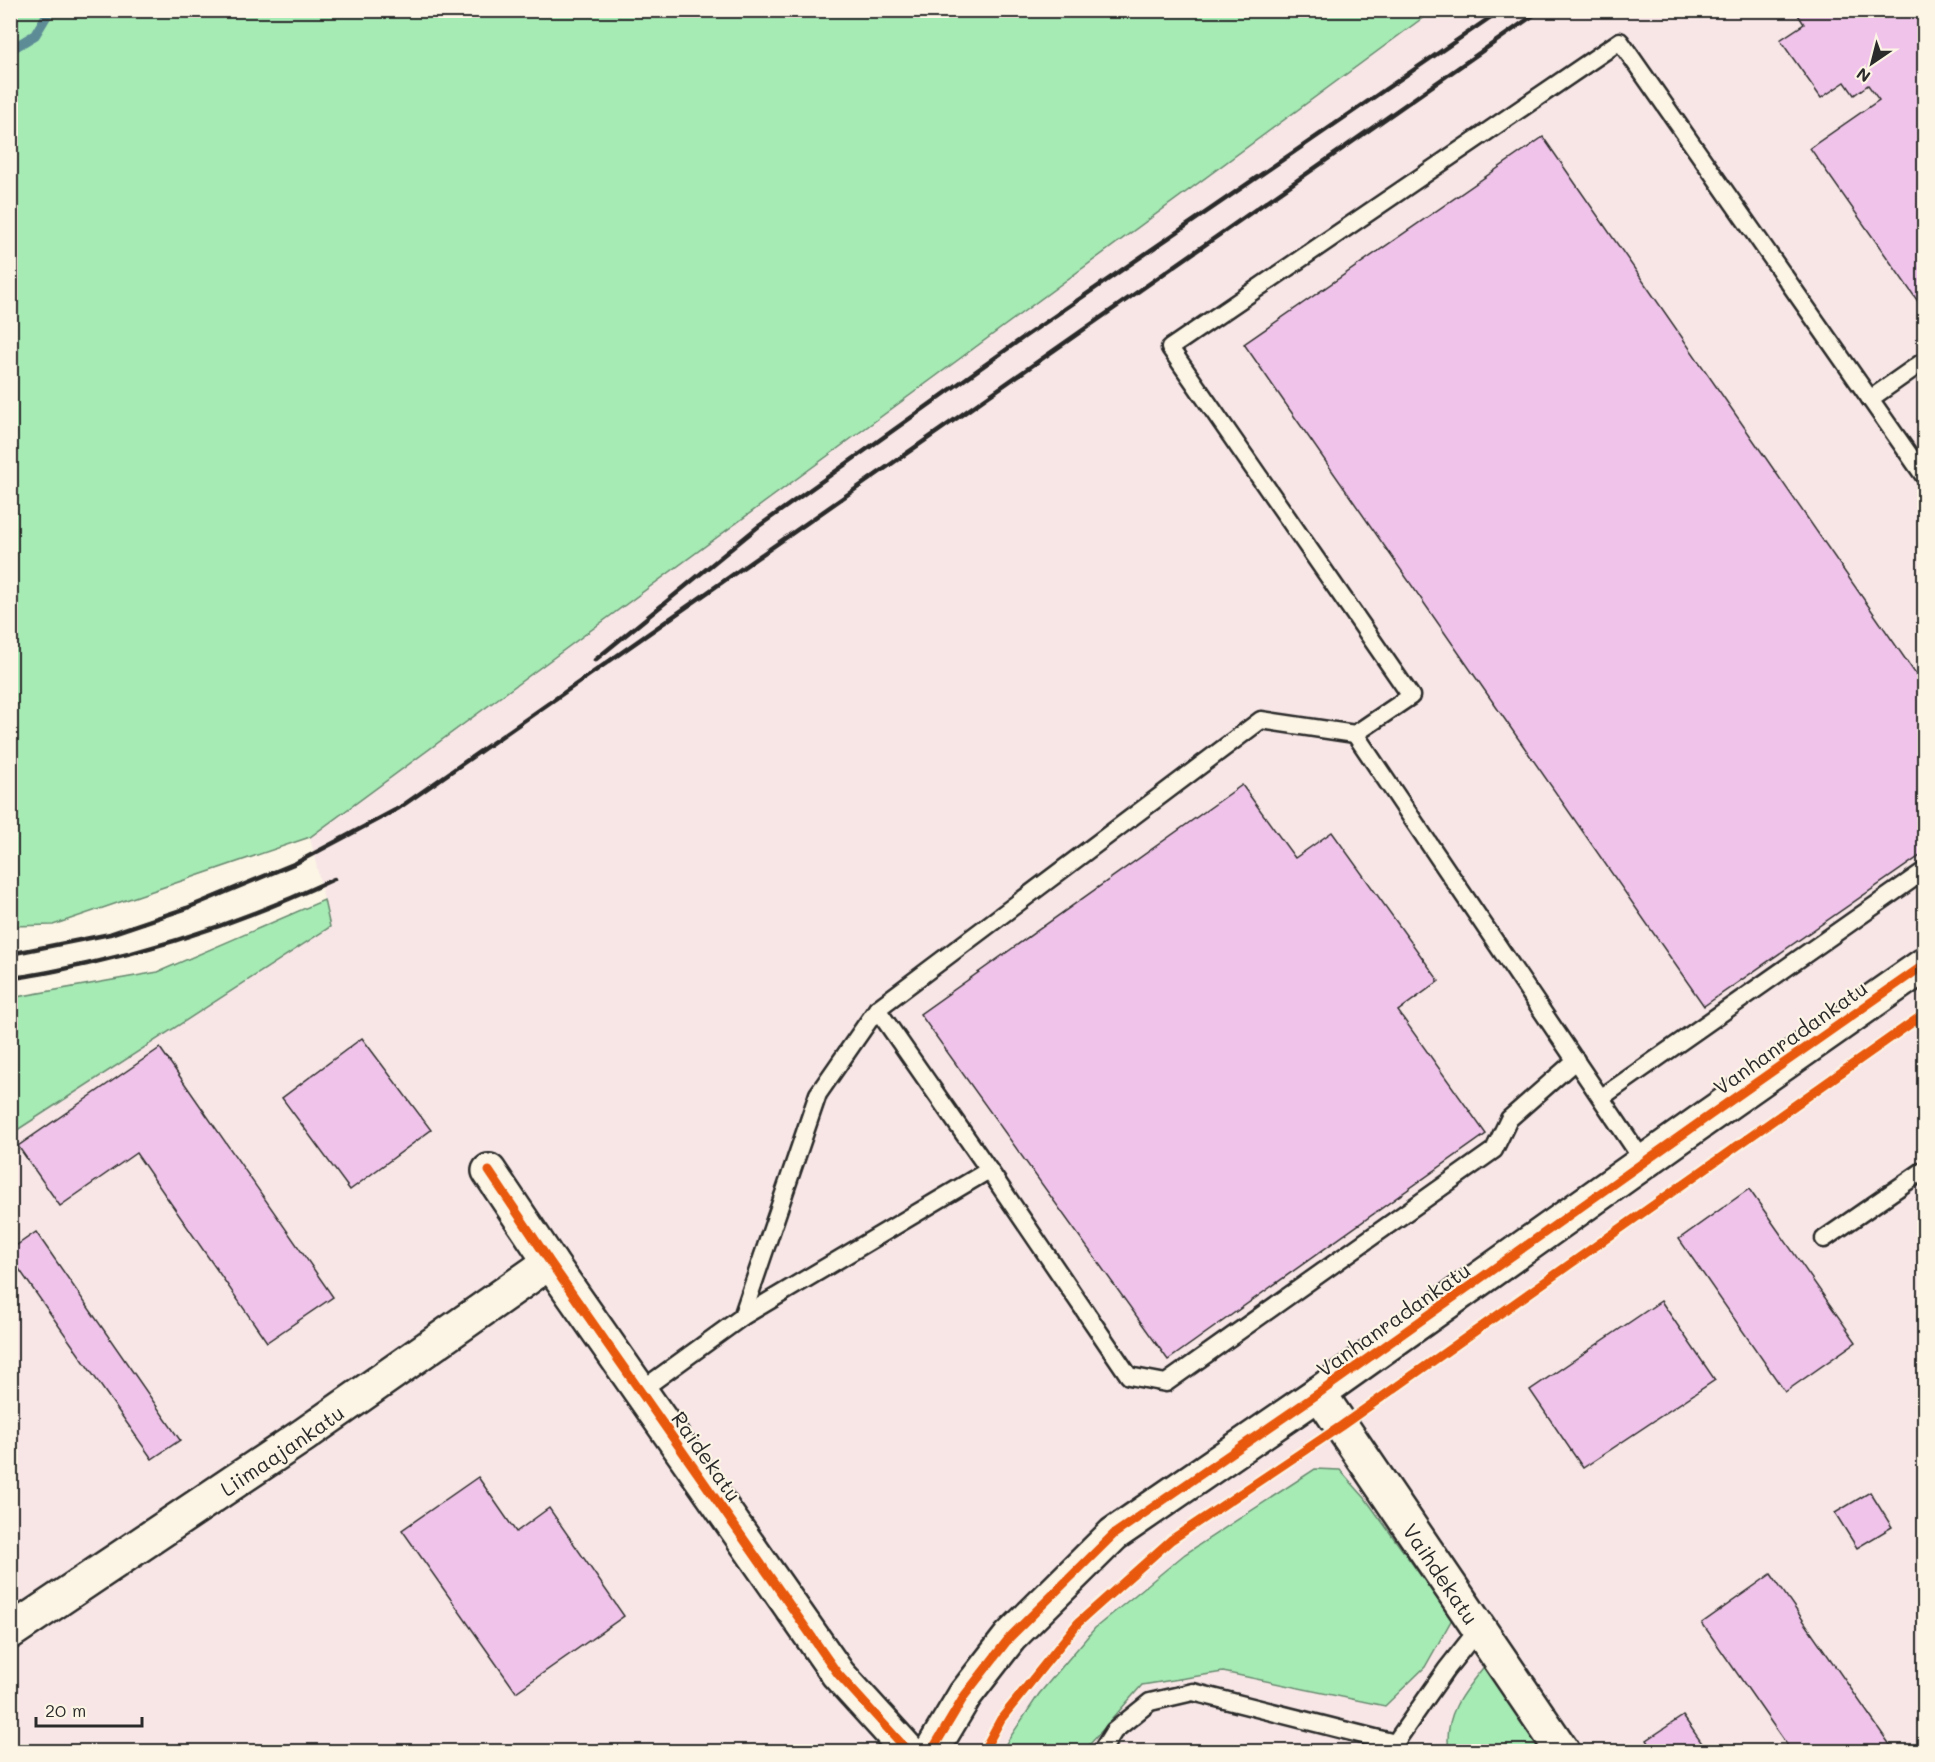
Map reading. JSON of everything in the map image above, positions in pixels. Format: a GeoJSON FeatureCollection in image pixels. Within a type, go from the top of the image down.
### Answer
{"type":"FeatureCollection","features":[{"type":"Feature","properties":{"kind":"street","name":"Vanhanradankatu"},"geometry":{"type":"LineString","coordinates":[[931,1752],[966,1695],[1010,1636],[1114,1534],[1319,1393],[1924,965]]}},
{"type":"Feature","properties":{"kind":"street","name":"Raidekatu"},"geometry":{"type":"LineString","coordinates":[[489,1171],[838,1674],[909,1752]]}},
{"type":"Feature","properties":{"kind":"street","name":"Liimaajankatu"},"geometry":{"type":"LineString","coordinates":[[10,1632],[304,1435],[550,1262]]}},
{"type":"Feature","properties":{"kind":"street","name":"Vaihdekatu"},"geometry":{"type":"LineString","coordinates":[[1319,1393],[1563,1752]]}},
{"type":"Feature","properties":{"kind":"lane"},"geometry":{"type":"LineString","coordinates":[[742,1317],[818,1094],[877,1009],[1261,720],[1355,734],[1411,696],[1170,348],[1620,41],[1924,476]]}},
{"type":"Feature","properties":{"kind":"lane"},"geometry":{"type":"LineString","coordinates":[[1870,399],[1924,361]]}},
{"type":"Feature","properties":{"kind":"lane"},"geometry":{"type":"LineString","coordinates":[[1355,734],[1644,1162]]}},
{"type":"Feature","properties":{"kind":"lane"},"geometry":{"type":"LineString","coordinates":[[1602,1097],[1924,872]]}},
{"type":"Feature","properties":{"kind":"lane"},"geometry":{"type":"LineString","coordinates":[[877,1009],[1129,1376],[1166,1383],[1494,1150],[1509,1119],[1576,1060]]}},
{"type":"Feature","properties":{"kind":"lane"},"geometry":{"type":"LineString","coordinates":[[640,1391],[742,1317],[989,1170]]}},
{"type":"Feature","properties":{"kind":"lane"},"geometry":{"type":"LineString","coordinates":[[1824,1239],[1924,1170]]}},
{"type":"Feature","properties":{"kind":"lane"},"geometry":{"type":"LineString","coordinates":[[1101,1752],[1114,1731],[1150,1702],[1193,1692],[1397,1747],[1446,1670],[1479,1628]]}},
{"type":"Feature","properties":{"kind":"shaded area"},"geometry":{"type":"Polygon","coordinates":[[[1432,11],[1924,11],[1924,1751],[1541,1751],[1486,1663],[1447,1737],[1449,1751],[1084,1751],[1142,1685],[1223,1672],[1385,1706],[1451,1619],[1365,1498],[1341,1471],[1315,1469],[1039,1694],[1001,1751],[11,1752],[11,1134],[330,927],[310,837],[1432,11]]]}},
{"type":"Feature","properties":{"kind":"green space"},"geometry":{"type":"Polygon","coordinates":[[[10,11],[1432,11],[310,837],[53,925],[11,926],[10,11]]]}},
{"type":"Feature","properties":{"kind":"green space"},"geometry":{"type":"Polygon","coordinates":[[[324,900],[330,927],[11,1134],[11,998],[158,972],[324,900]]]}},
{"type":"Feature","properties":{"kind":"green space"},"geometry":{"type":"Polygon","coordinates":[[[1315,1469],[1340,1470],[1365,1498],[1452,1619],[1425,1667],[1385,1706],[1223,1672],[1142,1685],[1084,1751],[1001,1751],[1039,1694],[1095,1628],[1185,1554],[1315,1469]]]}},
{"type":"Feature","properties":{"kind":"green space"},"geometry":{"type":"Polygon","coordinates":[[[1487,1663],[1541,1751],[1449,1751],[1449,1725],[1453,1714],[1464,1693],[1487,1663]]]}},
{"type":"Feature","properties":{"kind":"building"},"geometry":{"type":"Polygon","coordinates":[[[1795,10],[1924,10],[1924,299],[1919,303],[1810,148],[1879,100],[1868,85],[1854,95],[1845,82],[1821,98],[1780,40],[1804,24],[1795,10]]]}},
{"type":"Feature","properties":{"kind":"building"},"geometry":{"type":"Polygon","coordinates":[[[1543,137],[1924,686],[1924,853],[1704,1006],[1244,344],[1543,137]]]}},
{"type":"Feature","properties":{"kind":"building"},"geometry":{"type":"Polygon","coordinates":[[[1242,785],[1295,858],[1332,832],[1439,981],[1398,1011],[1486,1134],[1168,1360],[920,1014],[1242,785]]]}},
{"type":"Feature","properties":{"kind":"building"},"geometry":{"type":"Polygon","coordinates":[[[362,1038],[431,1130],[350,1190],[282,1098],[362,1038]]]}},
{"type":"Feature","properties":{"kind":"building"},"geometry":{"type":"Polygon","coordinates":[[[160,1048],[333,1297],[267,1342],[136,1153],[60,1206],[18,1146],[160,1048]]]}},
{"type":"Feature","properties":{"kind":"building"},"geometry":{"type":"Polygon","coordinates":[[[1749,1189],[1856,1342],[1785,1392],[1679,1239],[1749,1189]]]}},
{"type":"Feature","properties":{"kind":"building"},"geometry":{"type":"Polygon","coordinates":[[[36,1232],[180,1440],[152,1459],[10,1256],[10,1250],[36,1232]]]}},
{"type":"Feature","properties":{"kind":"building"},"geometry":{"type":"Polygon","coordinates":[[[1661,1301],[1715,1380],[1583,1468],[1530,1390],[1661,1301]]]}},
{"type":"Feature","properties":{"kind":"building"},"geometry":{"type":"Polygon","coordinates":[[[478,1477],[516,1532],[549,1508],[624,1616],[516,1692],[402,1530],[478,1477]]]}},
{"type":"Feature","properties":{"kind":"building"},"geometry":{"type":"Polygon","coordinates":[[[1870,1492],[1892,1527],[1857,1548],[1835,1513],[1870,1492]]]}},
{"type":"Feature","properties":{"kind":"building"},"geometry":{"type":"Polygon","coordinates":[[[1771,1574],[1895,1752],[1792,1752],[1702,1623],[1771,1574]]]}},
{"type":"Feature","properties":{"kind":"building"},"geometry":{"type":"Polygon","coordinates":[[[1683,1716],[1708,1752],[1655,1752],[1647,1740],[1683,1716]]]}},
{"type":"Feature","properties":{"kind":"waterway"},"geometry":{"type":"LineString","coordinates":[[10,50],[35,35],[50,10]]}},
{"type":"Feature","properties":{"kind":"railway"},"geometry":{"type":"LineString","coordinates":[[595,660],[759,526],[1024,337],[1501,10]]}},
{"type":"Feature","properties":{"kind":"railway"},"geometry":{"type":"LineString","coordinates":[[10,954],[110,934],[187,908],[296,863],[399,808],[1541,10]]}},
{"type":"Feature","properties":{"kind":"railway"},"geometry":{"type":"LineString","coordinates":[[10,978],[87,964],[182,939],[244,917],[334,879]]}},
{"type":"Feature","properties":{"kind":"cycle path"},"geometry":{"type":"LineString","coordinates":[[931,1752],[965,1695],[1010,1637],[1114,1534],[1319,1393],[1924,965]]}},
{"type":"Feature","properties":{"kind":"cycle path"},"geometry":{"type":"LineString","coordinates":[[983,1752],[1001,1719],[1078,1623],[1171,1540],[1341,1426],[1924,1014]]}},
{"type":"Feature","properties":{"kind":"cycle path"},"geometry":{"type":"LineString","coordinates":[[489,1171],[838,1674],[909,1752]]}}]}
